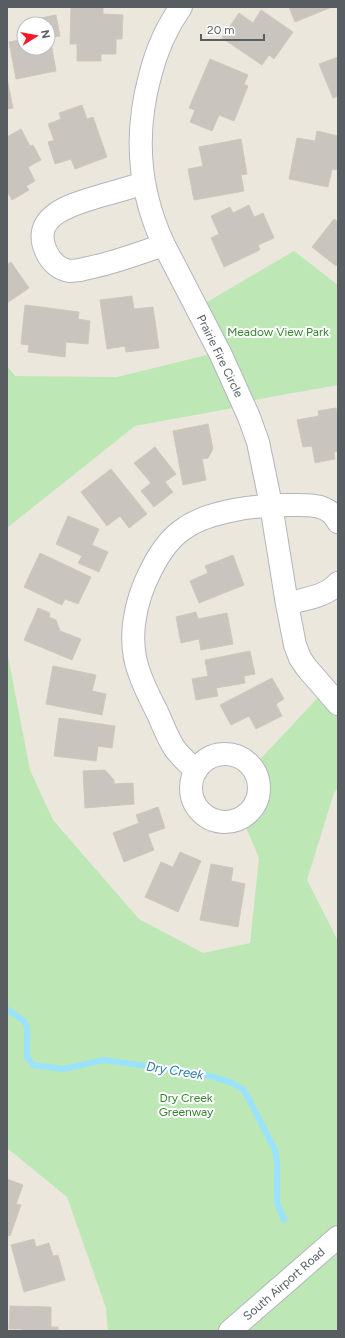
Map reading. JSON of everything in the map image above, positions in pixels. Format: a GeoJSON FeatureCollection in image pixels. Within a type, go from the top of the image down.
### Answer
{"type":"FeatureCollection","features":[{"type":"Feature","properties":{"kind":"street","name":"Prairie Fire Circle"},"geometry":{"type":"LineString","coordinates":[[181,7],[164,35],[155,59],[145,95],[139,140],[144,183],[153,218],[164,245],[221,354],[249,417],[261,454],[292,633],[300,658],[338,704]]}},
{"type":"Feature","properties":{"kind":"street"},"geometry":{"type":"LineString","coordinates":[[144,183],[81,202],[61,210],[48,221],[44,228],[43,239],[45,250],[53,262],[58,266],[64,270],[72,271],[95,267],[164,245]]}},
{"type":"Feature","properties":{"kind":"street"},"geometry":{"type":"LineString","coordinates":[[196,771],[175,748],[149,696],[135,660],[133,641],[134,621],[138,602],[146,578],[157,558],[168,542],[184,528],[197,521],[231,511],[271,505],[319,506],[327,509],[333,514],[338,522]]}},
{"type":"Feature","properties":{"kind":"street"},"geometry":{"type":"LineString","coordinates":[[287,604],[322,594],[338,583]]}},
{"type":"Feature","properties":{"kind":"street","name":"South Airport Road"},"geometry":{"type":"LineString","coordinates":[[230,1331],[338,1237]]}},
{"type":"Feature","properties":{"kind":"green space","name":"Meadow View Park"},"geometry":{"type":"Polygon","coordinates":[[[294,251],[338,285],[338,385],[243,402],[244,406],[135,426],[7,528],[7,366],[15,376],[117,377],[219,352],[197,308],[294,251]]]}},
{"type":"Feature","properties":{"kind":"green space","name":"Dry Creek Greenway"},"geometry":{"type":"Polygon","coordinates":[[[7,651],[30,770],[53,820],[139,919],[203,953],[250,943],[259,858],[242,818],[253,808],[258,795],[258,781],[252,768],[325,690],[338,704],[338,788],[334,793],[307,880],[338,941],[338,1331],[108,1331],[106,1308],[67,1197],[7,1148],[7,651]]]}},
{"type":"Feature","properties":{"kind":"building"},"geometry":{"type":"Polygon","coordinates":[[[71,7],[103,7],[103,14],[123,15],[122,39],[116,39],[116,54],[101,54],[101,61],[77,61],[77,44],[70,44],[71,7]]]}},
{"type":"Feature","properties":{"kind":"building"},"geometry":{"type":"Polygon","coordinates":[[[289,7],[332,7],[295,22],[289,7]]]}},
{"type":"Feature","properties":{"kind":"building"},"geometry":{"type":"Polygon","coordinates":[[[261,10],[293,32],[274,59],[269,55],[262,65],[222,38],[239,13],[253,23],[261,10]]]}},
{"type":"Feature","properties":{"kind":"building"},"geometry":{"type":"Polygon","coordinates":[[[56,15],[60,36],[56,36],[56,16],[51,16],[56,15]]]}},
{"type":"Feature","properties":{"kind":"building"},"geometry":{"type":"Polygon","coordinates":[[[16,41],[16,56],[53,56],[56,71],[16,79],[9,42],[16,41]]]}},
{"type":"Feature","properties":{"kind":"building"},"geometry":{"type":"Polygon","coordinates":[[[338,57],[338,96],[333,98],[319,64],[338,57]]]}},
{"type":"Feature","properties":{"kind":"building"},"geometry":{"type":"Polygon","coordinates":[[[210,59],[248,75],[244,84],[248,86],[234,121],[219,115],[212,131],[190,122],[195,110],[189,108],[210,59]]]}},
{"type":"Feature","properties":{"kind":"building"},"geometry":{"type":"Polygon","coordinates":[[[7,78],[13,108],[7,109],[7,78]]]}},
{"type":"Feature","properties":{"kind":"building"},"geometry":{"type":"Polygon","coordinates":[[[82,105],[87,119],[93,117],[107,157],[75,169],[71,159],[55,164],[48,142],[54,140],[48,124],[61,119],[59,113],[82,105]]]}},
{"type":"Feature","properties":{"kind":"building"},"geometry":{"type":"Polygon","coordinates":[[[21,129],[30,146],[33,145],[41,160],[28,167],[35,181],[26,186],[29,190],[12,200],[7,191],[7,137],[21,129]]]}},
{"type":"Feature","properties":{"kind":"building"},"geometry":{"type":"Polygon","coordinates":[[[317,131],[338,136],[338,170],[332,169],[328,187],[289,179],[297,138],[315,141],[317,131]]]}},
{"type":"Feature","properties":{"kind":"building"},"geometry":{"type":"Polygon","coordinates":[[[241,139],[247,174],[241,175],[244,191],[194,200],[188,169],[203,166],[199,147],[241,139]]]}},
{"type":"Feature","properties":{"kind":"building"},"geometry":{"type":"Polygon","coordinates":[[[249,205],[254,217],[263,213],[274,238],[258,245],[260,250],[224,267],[211,238],[219,234],[211,216],[230,207],[233,213],[249,205]]]}},
{"type":"Feature","properties":{"kind":"building"},"geometry":{"type":"Polygon","coordinates":[[[334,219],[338,222],[338,264],[336,266],[312,247],[334,219]]]}},
{"type":"Feature","properties":{"kind":"building"},"geometry":{"type":"Polygon","coordinates":[[[11,262],[29,288],[7,303],[7,265],[11,262]]]}},
{"type":"Feature","properties":{"kind":"building"},"geometry":{"type":"Polygon","coordinates":[[[132,296],[134,309],[153,307],[159,348],[126,352],[125,346],[107,349],[100,300],[132,296]]]}},
{"type":"Feature","properties":{"kind":"building"},"geometry":{"type":"Polygon","coordinates":[[[25,305],[79,312],[78,319],[90,321],[88,344],[66,342],[65,357],[28,352],[29,345],[21,344],[25,305]]]}},
{"type":"Feature","properties":{"kind":"building"},"geometry":{"type":"Polygon","coordinates":[[[336,408],[337,415],[338,414],[338,451],[334,452],[335,459],[315,463],[312,446],[303,447],[297,420],[319,416],[318,411],[336,408]]]}},
{"type":"Feature","properties":{"kind":"building"},"geometry":{"type":"Polygon","coordinates":[[[208,424],[213,449],[208,458],[202,459],[206,480],[183,485],[173,431],[208,424]]]}},
{"type":"Feature","properties":{"kind":"building"},"geometry":{"type":"Polygon","coordinates":[[[155,447],[176,474],[165,482],[173,492],[154,507],[141,491],[151,483],[134,463],[155,447]]]}},
{"type":"Feature","properties":{"kind":"building"},"geometry":{"type":"Polygon","coordinates":[[[111,469],[147,514],[129,528],[120,516],[107,526],[81,492],[111,469]]]}},
{"type":"Feature","properties":{"kind":"building"},"geometry":{"type":"Polygon","coordinates":[[[68,516],[99,529],[92,545],[108,552],[99,572],[78,563],[82,556],[56,544],[68,516]]]}},
{"type":"Feature","properties":{"kind":"building"},"geometry":{"type":"Polygon","coordinates":[[[40,553],[91,577],[78,604],[65,599],[62,605],[24,587],[40,553]]]}},
{"type":"Feature","properties":{"kind":"building"},"geometry":{"type":"Polygon","coordinates":[[[233,555],[244,585],[199,603],[190,581],[208,573],[205,566],[233,555]]]}},
{"type":"Feature","properties":{"kind":"building"},"geometry":{"type":"Polygon","coordinates":[[[38,608],[50,613],[49,617],[56,620],[60,631],[81,639],[72,660],[24,640],[38,608]]]}},
{"type":"Feature","properties":{"kind":"building"},"geometry":{"type":"Polygon","coordinates":[[[196,612],[198,619],[227,613],[233,644],[201,650],[199,639],[181,643],[176,617],[196,612]]]}},
{"type":"Feature","properties":{"kind":"building"},"geometry":{"type":"Polygon","coordinates":[[[250,651],[255,674],[244,676],[245,683],[216,688],[218,696],[196,700],[192,679],[208,676],[205,660],[250,651]]]}},
{"type":"Feature","properties":{"kind":"building"},"geometry":{"type":"Polygon","coordinates":[[[53,666],[96,675],[92,691],[106,694],[102,715],[46,704],[53,666]]]}},
{"type":"Feature","properties":{"kind":"building"},"geometry":{"type":"Polygon","coordinates":[[[272,678],[284,699],[276,704],[282,716],[256,729],[249,716],[231,725],[220,705],[272,678]]]}},
{"type":"Feature","properties":{"kind":"building"},"geometry":{"type":"Polygon","coordinates":[[[59,718],[115,726],[112,748],[98,746],[96,761],[54,756],[59,718]]]}},
{"type":"Feature","properties":{"kind":"building"},"geometry":{"type":"Polygon","coordinates":[[[105,770],[114,780],[114,784],[133,783],[134,804],[85,808],[83,771],[105,770]]]}},
{"type":"Feature","properties":{"kind":"building"},"geometry":{"type":"Polygon","coordinates":[[[158,807],[165,828],[148,834],[154,850],[124,862],[113,833],[139,823],[136,815],[158,807]]]}},
{"type":"Feature","properties":{"kind":"building"},"geometry":{"type":"Polygon","coordinates":[[[180,852],[201,861],[178,912],[145,897],[161,862],[173,867],[180,852]]]}},
{"type":"Feature","properties":{"kind":"building"},"geometry":{"type":"Polygon","coordinates":[[[211,864],[233,868],[231,881],[245,884],[238,927],[200,920],[211,864]]]}},
{"type":"Feature","properties":{"kind":"building"},"geometry":{"type":"Polygon","coordinates":[[[7,1179],[23,1185],[16,1204],[21,1205],[10,1236],[7,1235],[7,1179]]]}},
{"type":"Feature","properties":{"kind":"building"},"geometry":{"type":"Polygon","coordinates":[[[34,1239],[36,1247],[49,1243],[53,1256],[58,1255],[65,1280],[24,1292],[11,1245],[34,1239]]]}},
{"type":"Feature","properties":{"kind":"building"},"geometry":{"type":"Polygon","coordinates":[[[10,1306],[51,1307],[51,1327],[58,1327],[58,1331],[22,1331],[22,1329],[9,1329],[10,1306]]]}},
{"type":"Feature","properties":{"kind":"waterway","name":"Dry Creek"},"geometry":{"type":"LineString","coordinates":[[7,1009],[24,1021],[27,1028],[27,1057],[33,1065],[63,1069],[104,1060],[203,1074],[230,1082],[244,1090],[275,1150],[277,1163],[277,1203],[284,1220]]}}]}
